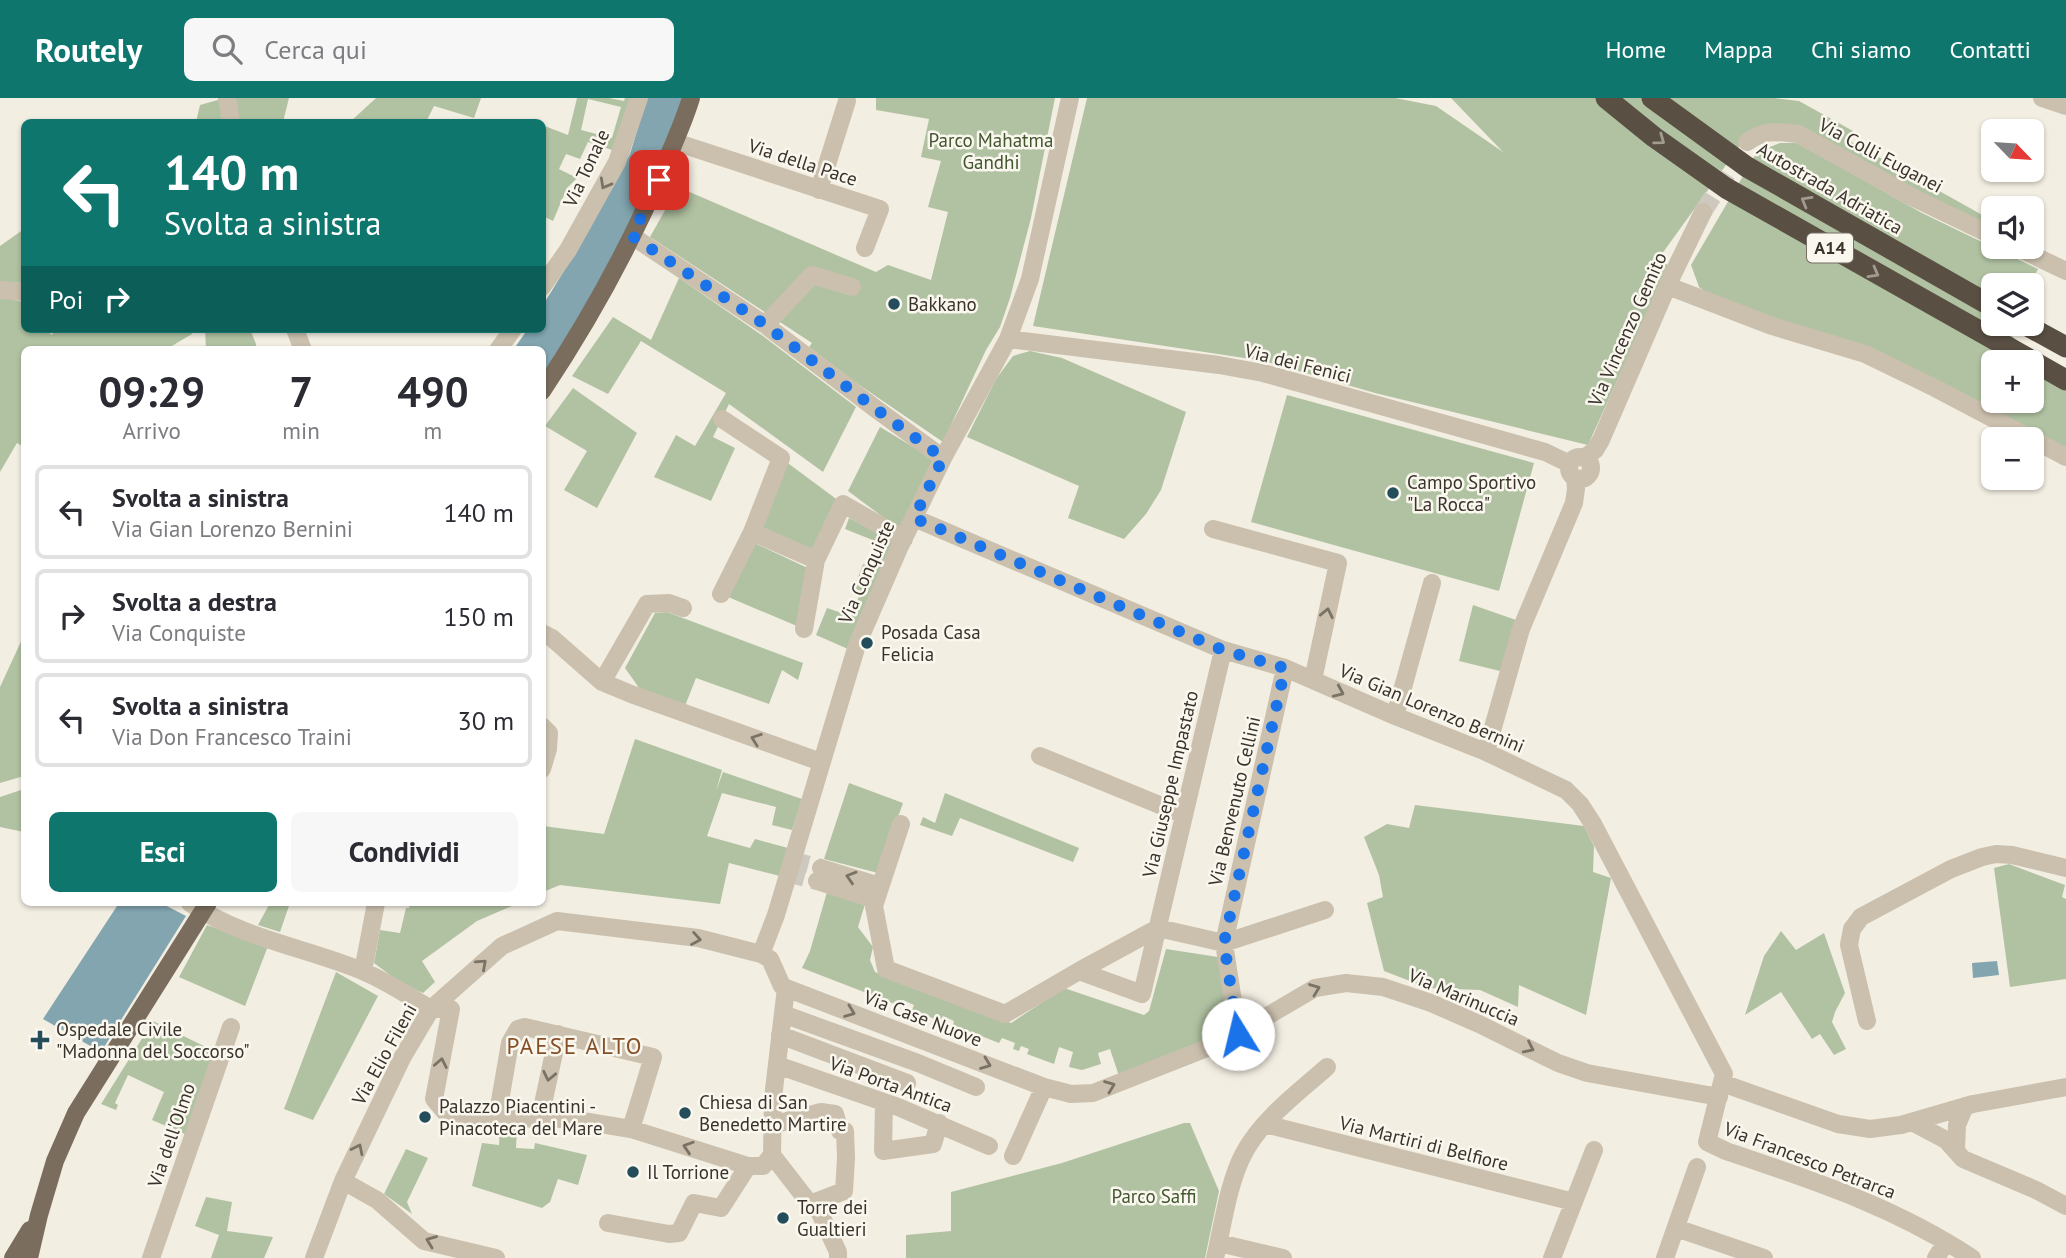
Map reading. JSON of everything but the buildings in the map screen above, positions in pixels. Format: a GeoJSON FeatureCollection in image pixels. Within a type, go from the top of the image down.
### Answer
{"type":"FeatureCollection","features":[{"type":"Feature","properties":{"kind":"highway","name":"A14"},"geometry":{"type":"LineString","coordinates":[[1606,98],[1726,188],[2066,380]]}},
{"type":"Feature","properties":{"kind":"highway","name":"Autostrada Adriatica"},"geometry":{"type":"LineString","coordinates":[[1652,98],[1747,167],[1981,300]]}},
{"type":"Feature","properties":{"kind":"highway"},"geometry":{"type":"LineString","coordinates":[[2044,335],[2066,347]]}},
{"type":"Feature","properties":{"kind":"main road"},"geometry":{"type":"LineString","coordinates":[[546,385],[588,319],[632,236],[675,142],[691,98]]}},
{"type":"Feature","properties":{"kind":"main road"},"geometry":{"type":"LineString","coordinates":[[29,1258],[39,1214],[60,1148],[82,1101],[200,906]]}},
{"type":"Feature","properties":{"kind":"main road"},"geometry":{"type":"LineString","coordinates":[[13,1258],[39,1214]]}},
{"type":"Feature","properties":{"kind":"street"},"geometry":{"type":"LineString","coordinates":[[227,98],[230,119]]}},
{"type":"Feature","properties":{"kind":"street","name":"Via Tonale"},"geometry":{"type":"LineString","coordinates":[[546,281],[568,250],[617,162],[639,98]]}},
{"type":"Feature","properties":{"kind":"street","name":"Via Conquiste"},"geometry":{"type":"LineString","coordinates":[[761,954],[776,915],[857,645],[943,458],[1008,339],[1030,279],[1070,98]]}},
{"type":"Feature","properties":{"kind":"street"},"geometry":{"type":"LineString","coordinates":[[2042,98],[2066,106]]}},
{"type":"Feature","properties":{"kind":"street"},"geometry":{"type":"LineString","coordinates":[[820,190],[847,101]]}},
{"type":"Feature","properties":{"kind":"street","name":"Via Colli Euganei"},"geometry":{"type":"LineString","coordinates":[[1747,142],[1760,133],[1798,134],[1913,198],[1981,230]]}},
{"type":"Feature","properties":{"kind":"street","name":"Via della Pace"},"geometry":{"type":"LineString","coordinates":[[675,142],[880,209],[866,248]]}},
{"type":"Feature","properties":{"kind":"street","name":"Via Vincenzo Gemito"},"geometry":{"type":"LineString","coordinates":[[1486,752],[1521,629],[1574,503],[1577,467],[1595,450],[1601,440],[1703,212]]}},
{"type":"Feature","properties":{"kind":"street"},"geometry":{"type":"LineString","coordinates":[[632,236],[764,324],[943,458]]}},
{"type":"Feature","properties":{"kind":"street"},"geometry":{"type":"LineString","coordinates":[[2041,259],[2066,271]]}},
{"type":"Feature","properties":{"kind":"street"},"geometry":{"type":"LineString","coordinates":[[764,324],[812,275],[852,287]]}},
{"type":"Feature","properties":{"kind":"street"},"geometry":{"type":"LineString","coordinates":[[1668,286],[1772,326],[1865,354],[2009,427]]}},
{"type":"Feature","properties":{"kind":"street"},"geometry":{"type":"LineString","coordinates":[[0,290],[21,292]]}},
{"type":"Feature","properties":{"kind":"street","name":"Via dei Fenici"},"geometry":{"type":"LineString","coordinates":[[1008,339],[1219,365],[1263,373],[1545,452],[1577,467]]}},
{"type":"Feature","properties":{"kind":"street"},"geometry":{"type":"LineString","coordinates":[[721,594],[752,532],[781,458],[722,419]]}},
{"type":"Feature","properties":{"kind":"street"},"geometry":{"type":"LineString","coordinates":[[2044,445],[2066,457]]}},
{"type":"Feature","properties":{"kind":"street"},"geometry":{"type":"LineString","coordinates":[[804,629],[816,560],[842,505],[904,539]]}},
{"type":"Feature","properties":{"kind":"street","name":"Via Gian Lorenzo Bernini"},"geometry":{"type":"LineString","coordinates":[[914,518],[1223,650],[1285,668],[1486,752],[1571,794],[1584,809],[1724,1074],[1720,1090]]}},
{"type":"Feature","properties":{"kind":"street"},"geometry":{"type":"LineString","coordinates":[[1213,530],[1338,563],[1313,680]]}},
{"type":"Feature","properties":{"kind":"street"},"geometry":{"type":"LineString","coordinates":[[752,532],[816,560]]}},
{"type":"Feature","properties":{"kind":"street"},"geometry":{"type":"LineString","coordinates":[[1395,716],[1432,583]]}},
{"type":"Feature","properties":{"kind":"street"},"geometry":{"type":"LineString","coordinates":[[602,682],[647,604],[669,603],[683,608]]}},
{"type":"Feature","properties":{"kind":"street"},"geometry":{"type":"LineString","coordinates":[[546,635],[602,682],[821,762]]}},
{"type":"Feature","properties":{"kind":"street","name":"Via Giuseppe Impastato"},"geometry":{"type":"LineString","coordinates":[[1079,971],[1142,994],[1223,650]]}},
{"type":"Feature","properties":{"kind":"street","name":"Via Benvenuto Cellini"},"geometry":{"type":"LineString","coordinates":[[1238,1034],[1224,943],[1285,668]]}},
{"type":"Feature","properties":{"kind":"street"},"geometry":{"type":"LineString","coordinates":[[546,730],[549,733],[546,756]]}},
{"type":"Feature","properties":{"kind":"street"},"geometry":{"type":"LineString","coordinates":[[1040,756],[1184,815]]}},
{"type":"Feature","properties":{"kind":"street"},"geometry":{"type":"LineString","coordinates":[[901,824],[874,906],[886,969],[1005,1014],[1158,928],[1224,943],[1325,910]]}},
{"type":"Feature","properties":{"kind":"street"},"geometry":{"type":"LineString","coordinates":[[1867,1021],[1849,945],[1852,929],[1861,917],[1951,869],[1982,857],[2012,855],[2066,868]]}},
{"type":"Feature","properties":{"kind":"street"},"geometry":{"type":"LineString","coordinates":[[819,875],[878,893]]}},
{"type":"Feature","properties":{"kind":"street"},"geometry":{"type":"LineString","coordinates":[[200,906],[231,927],[363,971],[431,1009],[451,1009],[434,1100],[445,1112],[497,1118],[570,1119],[631,1129],[748,1166],[763,1166],[772,1155]]}},
{"type":"Feature","properties":{"kind":"street"},"geometry":{"type":"LineString","coordinates":[[363,971],[375,906]]}},
{"type":"Feature","properties":{"kind":"street","name":"Via Elio Fileni"},"geometry":{"type":"LineString","coordinates":[[314,1258],[342,1181],[402,1058],[431,1009],[502,946],[557,921],[698,938],[761,954]]}},
{"type":"Feature","properties":{"kind":"street"},"geometry":{"type":"LineString","coordinates":[[761,954],[770,958],[782,986],[786,988],[777,1065],[772,1155],[810,1204],[819,1211],[838,1252],[838,1258]]}},
{"type":"Feature","properties":{"kind":"street","name":"Via Marinuccia"},"geometry":{"type":"LineString","coordinates":[[1044,1087],[1071,1094],[1093,1093],[1238,1034],[1315,988],[1337,984],[1364,984],[1392,990],[1446,1009],[1587,1073],[1720,1090],[1863,1129],[1878,1129],[1912,1122],[1965,1106],[2066,1087]]}},
{"type":"Feature","properties":{"kind":"street","name":"Via Case Nuove"},"geometry":{"type":"LineString","coordinates":[[786,988],[1044,1087]]}},
{"type":"Feature","properties":{"kind":"street"},"geometry":{"type":"LineString","coordinates":[[783,1014],[976,1087]]}},
{"type":"Feature","properties":{"kind":"street","name":"Via dell'Olmo"},"geometry":{"type":"LineString","coordinates":[[150,1258],[231,1027]]}},
{"type":"Feature","properties":{"kind":"street"},"geometry":{"type":"LineString","coordinates":[[497,1118],[510,1043],[518,1029],[525,1027],[653,1057],[631,1129]]}},
{"type":"Feature","properties":{"kind":"street"},"geometry":{"type":"LineString","coordinates":[[541,1118],[558,1034]]}},
{"type":"Feature","properties":{"kind":"street"},"geometry":{"type":"LineString","coordinates":[[780,1035],[907,1083]]}},
{"type":"Feature","properties":{"kind":"street"},"geometry":{"type":"LineString","coordinates":[[927,1041],[907,1083],[891,1104],[883,1152],[933,1144],[939,1123]]}},
{"type":"Feature","properties":{"kind":"street","name":"Via Porta Antica"},"geometry":{"type":"LineString","coordinates":[[777,1065],[891,1104],[989,1146]]}},
{"type":"Feature","properties":{"kind":"street"},"geometry":{"type":"LineString","coordinates":[[1283,1258],[1217,1250],[1239,1164],[1252,1140],[1265,1124],[1327,1068]]}},
{"type":"Feature","properties":{"kind":"street"},"geometry":{"type":"LineString","coordinates":[[821,1112],[828,1083]]}},
{"type":"Feature","properties":{"kind":"street"},"geometry":{"type":"LineString","coordinates":[[1013,1156],[1044,1087]]}},
{"type":"Feature","properties":{"kind":"street","name":"Via Francesco Petrarca"},"geometry":{"type":"LineString","coordinates":[[1720,1090],[1707,1142],[1726,1152],[1854,1195],[1972,1258]]}},
{"type":"Feature","properties":{"kind":"street"},"geometry":{"type":"LineString","coordinates":[[1956,1150],[1957,1125],[1965,1106]]}},
{"type":"Feature","properties":{"kind":"street"},"geometry":{"type":"LineString","coordinates":[[772,1125],[821,1112],[835,1114],[840,1132],[845,1131],[844,1191],[810,1204]]}},
{"type":"Feature","properties":{"kind":"street"},"geometry":{"type":"LineString","coordinates":[[1912,1122],[1936,1133],[1963,1159],[2036,1190],[2066,1206]]}},
{"type":"Feature","properties":{"kind":"street","name":"Via Martiri di Belfiore"},"geometry":{"type":"LineString","coordinates":[[1265,1124],[1574,1202]]}},
{"type":"Feature","properties":{"kind":"street"},"geometry":{"type":"LineString","coordinates":[[1552,1258],[1594,1150]]}},
{"type":"Feature","properties":{"kind":"street"},"geometry":{"type":"LineString","coordinates":[[608,1223],[669,1234],[680,1233],[694,1203],[721,1208],[748,1166]]}},
{"type":"Feature","properties":{"kind":"street"},"geometry":{"type":"LineString","coordinates":[[1665,1258],[1697,1167]]}},
{"type":"Feature","properties":{"kind":"street"},"geometry":{"type":"LineString","coordinates":[[342,1181],[377,1200],[424,1241],[496,1258]]}},
{"type":"Feature","properties":{"kind":"street"},"geometry":{"type":"LineString","coordinates":[[1676,1228],[1764,1258]]}},
{"type":"Feature","properties":{"kind":"street"},"geometry":{"type":"LineString","coordinates":[[1936,1258],[1946,1242]]}},
{"type":"Feature","properties":{"kind":"green space"},"geometry":{"type":"Polygon","coordinates":[[[225,98],[289,98],[284,119],[197,119],[200,105],[225,98]]]}},
{"type":"Feature","properties":{"kind":"green space"},"geometry":{"type":"Polygon","coordinates":[[[376,98],[481,98],[474,118],[434,106],[428,119],[353,119],[376,98]]]}},
{"type":"Feature","properties":{"kind":"green space"},"geometry":{"type":"Polygon","coordinates":[[[577,98],[624,101],[625,98],[631,98],[615,151],[588,142],[580,159],[566,154],[559,169],[577,178],[567,188],[553,221],[546,218],[546,127],[568,135],[577,98]],[[588,99],[581,130],[612,138],[621,107],[588,99]]]}},
{"type":"Feature","properties":{"kind":"green space","name":"Parco Mahatma Gandhi"},"geometry":{"type":"Polygon","coordinates":[[[876,98],[1055,98],[1031,218],[1010,298],[1000,327],[986,350],[943,442],[855,382],[809,347],[812,343],[650,237],[678,187],[876,272],[888,265],[931,280],[948,212],[928,207],[941,161],[921,157],[929,119],[876,110],[876,98]]]}},
{"type":"Feature","properties":{"kind":"green space"},"geometry":{"type":"Polygon","coordinates":[[[1087,98],[1395,98],[1436,106],[1503,152],[1451,98],[1774,98],[1799,101],[1853,131],[1850,141],[1981,214],[1981,230],[1790,128],[1744,140],[1659,258],[1669,266],[1588,445],[1375,393],[1264,361],[1033,326],[1087,98]]]}},
{"type":"Feature","properties":{"kind":"green space"},"geometry":{"type":"Polygon","coordinates":[[[1780,143],[1798,143],[1922,213],[1981,241],[1981,259],[2017,259],[2038,269],[2036,273],[1981,273],[1981,336],[2012,336],[2026,350],[1981,350],[1981,412],[1935,388],[1732,312],[1699,287],[1691,265],[1757,152],[1780,143]]]}},
{"type":"Feature","properties":{"kind":"green space"},"geometry":{"type":"Polygon","coordinates":[[[21,231],[21,283],[0,282],[0,246],[21,231]]]}},
{"type":"Feature","properties":{"kind":"green space"},"geometry":{"type":"Polygon","coordinates":[[[679,278],[763,336],[856,407],[823,472],[729,404],[713,437],[735,448],[711,501],[654,477],[676,435],[695,446],[726,393],[641,341],[608,394],[572,376],[613,317],[651,340],[679,278]]]}},
{"type":"Feature","properties":{"kind":"green space"},"geometry":{"type":"Polygon","coordinates":[[[0,297],[21,301],[21,333],[192,333],[172,346],[21,346],[21,445],[17,443],[0,472],[0,297]]]}},
{"type":"Feature","properties":{"kind":"green space"},"geometry":{"type":"Polygon","coordinates":[[[205,333],[252,333],[256,344],[256,346],[206,346],[205,333]]]}},
{"type":"Feature","properties":{"kind":"green space"},"geometry":{"type":"Polygon","coordinates":[[[1030,351],[1062,358],[1186,412],[1161,490],[1146,514],[1124,539],[1068,518],[1079,486],[967,437],[996,379],[1013,356],[1030,351]]]}},
{"type":"Feature","properties":{"kind":"green space"},"geometry":{"type":"Polygon","coordinates":[[[2044,369],[2066,391],[2066,457],[2044,445],[2044,427],[2009,427],[1982,413],[2044,413],[2044,369]]]}},
{"type":"Feature","properties":{"kind":"green space"},"geometry":{"type":"Polygon","coordinates":[[[573,388],[637,433],[597,508],[564,490],[587,451],[546,425],[573,388]]]}},
{"type":"Feature","properties":{"kind":"green space","name":"Campo Sportivo \"La Rocca\""},"geometry":{"type":"Polygon","coordinates":[[[1287,395],[1534,463],[1499,591],[1251,522],[1287,395]]]}},
{"type":"Feature","properties":{"kind":"green space"},"geometry":{"type":"Polygon","coordinates":[[[880,427],[935,460],[899,529],[848,491],[880,427]]]}},
{"type":"Feature","properties":{"kind":"green space"},"geometry":{"type":"Polygon","coordinates":[[[781,458],[843,504],[816,560],[752,532],[781,458]]]}},
{"type":"Feature","properties":{"kind":"green space"},"geometry":{"type":"Polygon","coordinates":[[[849,518],[895,542],[848,649],[816,635],[827,608],[851,616],[860,594],[853,591],[863,564],[871,567],[880,543],[845,529],[849,518]]]}},
{"type":"Feature","properties":{"kind":"green space"},"geometry":{"type":"Polygon","coordinates":[[[748,540],[814,571],[804,629],[721,594],[748,540]]]}},
{"type":"Feature","properties":{"kind":"green space"},"geometry":{"type":"Polygon","coordinates":[[[1473,605],[1516,620],[1500,671],[1459,661],[1473,605]]]}},
{"type":"Feature","properties":{"kind":"green space"},"geometry":{"type":"Polygon","coordinates":[[[667,612],[803,663],[798,680],[782,670],[769,704],[696,678],[685,706],[642,692],[625,668],[655,613],[667,612]]]}},
{"type":"Feature","properties":{"kind":"green space"},"geometry":{"type":"Polygon","coordinates":[[[21,642],[21,777],[0,783],[0,687],[21,642]]]}},
{"type":"Feature","properties":{"kind":"green space"},"geometry":{"type":"Polygon","coordinates":[[[635,739],[722,770],[716,791],[723,772],[802,799],[792,830],[772,825],[776,807],[722,793],[707,836],[750,848],[755,839],[788,848],[780,876],[729,863],[720,904],[560,885],[546,891],[546,826],[604,834],[635,739]]]}},
{"type":"Feature","properties":{"kind":"green space"},"geometry":{"type":"Polygon","coordinates":[[[849,783],[903,803],[878,873],[824,859],[849,783]]]}},
{"type":"Feature","properties":{"kind":"green space"},"geometry":{"type":"Polygon","coordinates":[[[21,790],[21,831],[0,827],[0,797],[21,790]]]}},
{"type":"Feature","properties":{"kind":"green space"},"geometry":{"type":"Polygon","coordinates":[[[945,793],[1079,848],[1073,862],[960,818],[952,836],[920,825],[923,817],[935,823],[945,793]]]}},
{"type":"Feature","properties":{"kind":"green space"},"geometry":{"type":"Polygon","coordinates":[[[1415,805],[1584,826],[1594,846],[1593,872],[1611,878],[1586,1015],[1519,985],[1518,1007],[1480,990],[1428,988],[1384,971],[1367,903],[1383,897],[1379,875],[1364,837],[1387,824],[1409,828],[1415,805]]]}},
{"type":"Feature","properties":{"kind":"green space"},"geometry":{"type":"Polygon","coordinates":[[[2009,864],[2065,885],[2062,897],[2066,899],[2066,979],[2010,987],[1994,868],[2009,864]]]}},
{"type":"Feature","properties":{"kind":"green space"},"geometry":{"type":"Polygon","coordinates":[[[827,892],[865,904],[858,927],[873,947],[870,960],[875,972],[1011,1023],[1064,988],[1144,1015],[1149,1011],[1166,949],[1218,957],[1231,1034],[1119,1076],[1110,1049],[1098,1053],[1101,1064],[1082,1070],[1069,1067],[1073,1052],[1059,1047],[1054,1064],[1027,1054],[1029,1049],[1021,1046],[1019,1051],[1013,1049],[1015,1043],[1002,1038],[999,1043],[953,1025],[954,1021],[943,1016],[940,1021],[912,1010],[914,1005],[903,1000],[900,1006],[802,968],[810,951],[827,892]]]}},
{"type":"Feature","properties":{"kind":"green space"},"geometry":{"type":"Polygon","coordinates":[[[268,906],[289,906],[280,932],[258,925],[268,906]]]}},
{"type":"Feature","properties":{"kind":"green space"},"geometry":{"type":"Polygon","coordinates":[[[512,906],[477,921],[422,961],[435,982],[423,993],[402,984],[374,963],[380,930],[400,933],[406,908],[512,906]]]}},
{"type":"Feature","properties":{"kind":"green space"},"geometry":{"type":"Polygon","coordinates":[[[207,925],[268,946],[245,1006],[179,977],[207,925]]]}},
{"type":"Feature","properties":{"kind":"green space"},"geometry":{"type":"Polygon","coordinates":[[[1781,931],[1796,950],[1824,933],[1845,993],[1832,1022],[1846,1049],[1834,1055],[1820,1034],[1812,1039],[1781,992],[1745,1015],[1764,956],[1781,931]]]}},
{"type":"Feature","properties":{"kind":"green space"},"geometry":{"type":"Polygon","coordinates":[[[336,972],[378,996],[313,1120],[284,1109],[336,972]]]}},
{"type":"Feature","properties":{"kind":"green space"},"geometry":{"type":"Polygon","coordinates":[[[153,1021],[216,1052],[187,1135],[152,1120],[164,1092],[128,1075],[115,1103],[118,1105],[116,1110],[101,1104],[153,1021]]]}},
{"type":"Feature","properties":{"kind":"green space","name":"Parco Saffi"},"geometry":{"type":"Polygon","coordinates":[[[1190,1123],[1219,1191],[1205,1258],[906,1258],[906,1235],[951,1231],[951,1192],[1062,1163],[1190,1123]]]}},
{"type":"Feature","properties":{"kind":"green space"},"geometry":{"type":"Polygon","coordinates":[[[500,1127],[517,1128],[516,1148],[534,1149],[535,1143],[587,1155],[578,1185],[558,1179],[550,1202],[542,1208],[472,1186],[482,1143],[499,1145],[500,1127]]]}},
{"type":"Feature","properties":{"kind":"green space"},"geometry":{"type":"Polygon","coordinates":[[[406,1149],[428,1158],[407,1202],[412,1214],[384,1194],[406,1149]]]}},
{"type":"Feature","properties":{"kind":"green space"},"geometry":{"type":"Polygon","coordinates":[[[206,1197],[232,1202],[227,1231],[273,1237],[264,1258],[211,1258],[219,1235],[195,1226],[206,1197]]]}},
{"type":"Feature","properties":{"kind":"water"},"geometry":{"type":"Polygon","coordinates":[[[647,98],[683,98],[658,167],[611,268],[546,374],[546,346],[516,346],[525,333],[546,333],[546,300],[583,240],[630,154],[647,98]]]}},
{"type":"Feature","properties":{"kind":"water"},"geometry":{"type":"Polygon","coordinates":[[[117,906],[167,906],[186,916],[101,1052],[43,1019],[117,906]]]}},
{"type":"Feature","properties":{"kind":"water"},"geometry":{"type":"Polygon","coordinates":[[[1997,961],[1999,975],[1973,978],[1972,963],[1997,961]]]}},
{"type":"Feature","properties":{"kind":"tunnel"},"geometry":{"type":"LineString","coordinates":[[1703,212],[1747,142]]}},
{"type":"Feature","properties":{"kind":"tunnel"},"geometry":{"type":"LineString","coordinates":[[791,860],[821,868]]}},
{"type":"Feature","properties":{"kind":"tunnel"},"geometry":{"type":"LineString","coordinates":[[787,873],[817,881]]}},
{"type":"Feature","properties":{"kind":"place","name":"Bakkano"},"geometry":{"type":"Point","coordinates":[894,304]}},
{"type":"Feature","properties":{"kind":"place","name":"Campo Sportivo \"La Rocca\""},"geometry":{"type":"Point","coordinates":[1393,493]}},
{"type":"Feature","properties":{"kind":"place","name":"Posada Casa Felicia"},"geometry":{"type":"Point","coordinates":[867,643]}},
{"type":"Feature","properties":{"kind":"place","name":"Ospedale Civile \"Madonna del Soccorso\""},"geometry":{"type":"Point","coordinates":[40,1040]}},
{"type":"Feature","properties":{"kind":"place","name":"Chiesa di San Benedetto Martire"},"geometry":{"type":"Point","coordinates":[685,1113]}},
{"type":"Feature","properties":{"kind":"place","name":"Palazzo Piacentini - Pinacoteca del Mare"},"geometry":{"type":"Point","coordinates":[425,1117]}},
{"type":"Feature","properties":{"kind":"place","name":"Il Torrione"},"geometry":{"type":"Point","coordinates":[633,1172]}},
{"type":"Feature","properties":{"kind":"place","name":"Torre dei Gualtieri"},"geometry":{"type":"Point","coordinates":[783,1218]}},
{"type":"Feature","properties":{"kind":"district","name":"PAESE ALTO"},"geometry":{"type":"Point","coordinates":[575,1046]}},
{"type":"Feature","properties":{"kind":"route"},"geometry":{"type":"LineString","coordinates":[[659,180],[632,236],[764,324],[943,458],[914,518],[1223,650],[1285,668],[1224,943],[1238,1034]]}}]}
